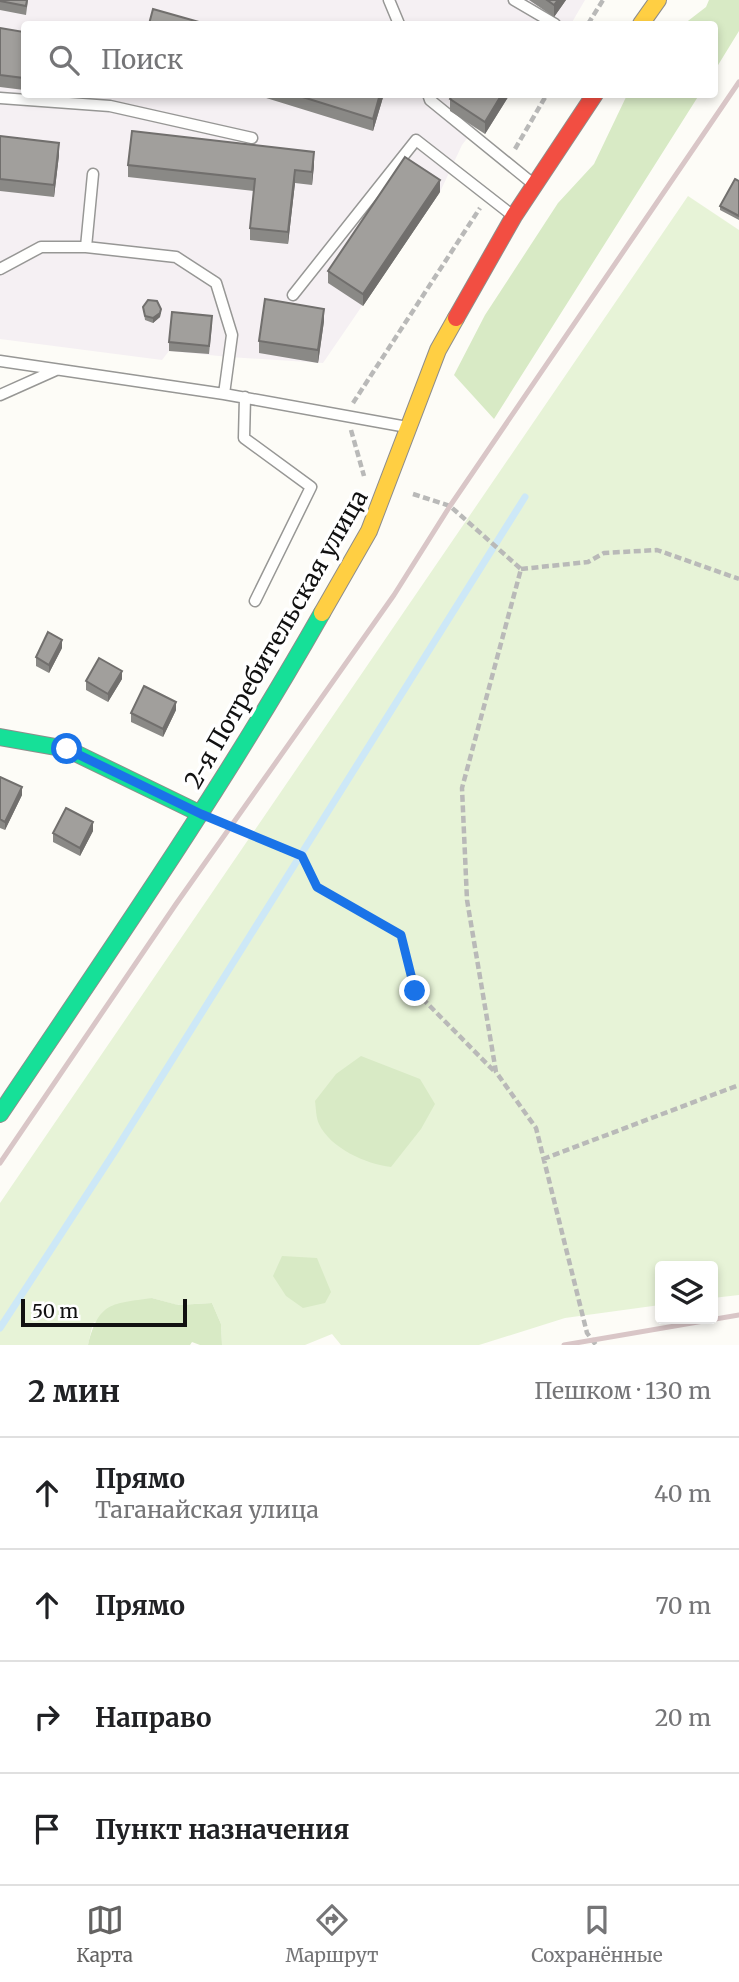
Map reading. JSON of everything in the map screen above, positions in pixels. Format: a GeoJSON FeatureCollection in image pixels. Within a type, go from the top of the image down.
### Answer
{"type":"FeatureCollection","features":[{"type":"Feature","properties":{"kind":"street"},"geometry":{"type":"LineString","coordinates":[[643,21],[658,0]]}},
{"type":"Feature","properties":{"kind":"street","name":"2-я Потребительская улица"},"geometry":{"type":"LineString","coordinates":[[0,1114],[201,814],[273,699],[362,543],[388,486],[438,350],[514,216],[591,98]]}},
{"type":"Feature","properties":{"kind":"street"},"geometry":{"type":"LineString","coordinates":[[0,737],[67,749],[201,814]]}},
{"type":"Feature","properties":{"kind":"lane"},"geometry":{"type":"LineString","coordinates":[[389,0],[398,21]]}},
{"type":"Feature","properties":{"kind":"lane"},"geometry":{"type":"LineString","coordinates":[[514,0],[550,21]]}},
{"type":"Feature","properties":{"kind":"lane"},"geometry":{"type":"LineString","coordinates":[[0,98],[110,106],[252,138]]}},
{"type":"Feature","properties":{"kind":"lane"},"geometry":{"type":"LineString","coordinates":[[429,98],[534,185]]}},
{"type":"Feature","properties":{"kind":"lane"},"geometry":{"type":"LineString","coordinates":[[293,295],[416,140],[514,216]]}},
{"type":"Feature","properties":{"kind":"lane"},"geometry":{"type":"LineString","coordinates":[[86,247],[93,174]]}},
{"type":"Feature","properties":{"kind":"lane"},"geometry":{"type":"LineString","coordinates":[[0,269],[41,247],[86,247],[176,257],[216,283],[232,335],[224,394]]}},
{"type":"Feature","properties":{"kind":"lane"},"geometry":{"type":"LineString","coordinates":[[0,361],[245,397],[410,428]]}},
{"type":"Feature","properties":{"kind":"lane"},"geometry":{"type":"LineString","coordinates":[[0,395],[56,370]]}},
{"type":"Feature","properties":{"kind":"lane"},"geometry":{"type":"LineString","coordinates":[[245,397],[244,438],[311,487],[255,601]]}},
{"type":"Feature","properties":{"kind":"path"},"geometry":{"type":"LineString","coordinates":[[590,21],[603,0]]}},
{"type":"Feature","properties":{"kind":"path"},"geometry":{"type":"LineString","coordinates":[[507,163],[545,98]]}},
{"type":"Feature","properties":{"kind":"path"},"geometry":{"type":"LineString","coordinates":[[364,477],[346,414],[487,197]]}},
{"type":"Feature","properties":{"kind":"path"},"geometry":{"type":"LineString","coordinates":[[388,486],[450,506],[521,569],[588,562],[604,553],[657,550],[739,579]]}},
{"type":"Feature","properties":{"kind":"path"},"geometry":{"type":"LineString","coordinates":[[496,1072],[467,901],[462,788],[521,569]]}},
{"type":"Feature","properties":{"kind":"path"},"geometry":{"type":"LineString","coordinates":[[201,814],[302,856],[317,887],[401,935],[415,991],[496,1072],[536,1128],[587,1333],[596,1345]]}},
{"type":"Feature","properties":{"kind":"path"},"geometry":{"type":"LineString","coordinates":[[543,1159],[739,1085]]}},
{"type":"Feature","properties":{"kind":"shaded area"},"geometry":{"type":"Polygon","coordinates":[[[0,0],[585,0],[573,21],[21,21],[21,98],[498,98],[462,145],[440,192],[323,363],[169,351],[162,360],[0,339],[0,0]]]}},
{"type":"Feature","properties":{"kind":"green space"},"geometry":{"type":"Polygon","coordinates":[[[709,0],[739,0],[739,31],[718,65],[718,21],[688,21],[706,7],[709,0]]]}},
{"type":"Feature","properties":{"kind":"green space"},"geometry":{"type":"Polygon","coordinates":[[[626,98],[697,98],[494,419],[454,375],[485,315],[558,203],[594,164],[626,98]]]}},
{"type":"Feature","properties":{"kind":"green space"},"geometry":{"type":"Polygon","coordinates":[[[688,196],[739,230],[739,1295],[718,1297],[718,1261],[655,1261],[655,1306],[565,1318],[479,1345],[341,1345],[332,1334],[305,1345],[222,1345],[221,1324],[212,1303],[177,1305],[152,1298],[93,1323],[88,1345],[0,1345],[0,1203],[688,196]]]}},
{"type":"Feature","properties":{"kind":"green space"},"geometry":{"type":"Polygon","coordinates":[[[361,1056],[420,1079],[435,1104],[421,1129],[391,1167],[360,1158],[340,1147],[324,1133],[317,1119],[315,1101],[336,1074],[361,1056]]]}},
{"type":"Feature","properties":{"kind":"green space"},"geometry":{"type":"Polygon","coordinates":[[[282,1256],[317,1258],[331,1292],[325,1303],[303,1308],[286,1296],[273,1276],[282,1256]]]}},
{"type":"Feature","properties":{"kind":"green space"},"geometry":{"type":"Polygon","coordinates":[[[152,1298],[178,1305],[212,1303],[221,1324],[222,1345],[200,1345],[192,1342],[190,1345],[88,1345],[97,1320],[109,1307],[152,1298]]]}},
{"type":"Feature","properties":{"kind":"building"},"geometry":{"type":"Polygon","coordinates":[[[0,0],[27,0],[26,6],[0,0]]]}},
{"type":"Feature","properties":{"kind":"building"},"geometry":{"type":"Polygon","coordinates":[[[153,9],[195,21],[150,21],[153,9]]]}},
{"type":"Feature","properties":{"kind":"building"},"geometry":{"type":"Polygon","coordinates":[[[0,28],[21,32],[21,78],[0,75],[0,28]]]}},
{"type":"Feature","properties":{"kind":"building"},"geometry":{"type":"Polygon","coordinates":[[[306,98],[379,98],[373,119],[306,98]]]}},
{"type":"Feature","properties":{"kind":"building"},"geometry":{"type":"Polygon","coordinates":[[[451,98],[500,98],[485,122],[451,98]]]}},
{"type":"Feature","properties":{"kind":"building"},"geometry":{"type":"Polygon","coordinates":[[[132,131],[314,152],[312,172],[295,170],[288,232],[250,228],[255,179],[128,165],[132,131]]]}},
{"type":"Feature","properties":{"kind":"building"},"geometry":{"type":"Polygon","coordinates":[[[0,136],[59,143],[54,185],[0,179],[0,136]]]}},
{"type":"Feature","properties":{"kind":"building"},"geometry":{"type":"Polygon","coordinates":[[[405,157],[440,180],[363,294],[328,271],[405,157]]]}},
{"type":"Feature","properties":{"kind":"building"},"geometry":{"type":"Polygon","coordinates":[[[735,179],[739,181],[739,216],[720,206],[735,179]]]}},
{"type":"Feature","properties":{"kind":"building"},"geometry":{"type":"Polygon","coordinates":[[[265,299],[324,309],[318,350],[259,341],[265,299]]]}},
{"type":"Feature","properties":{"kind":"building"},"geometry":{"type":"Polygon","coordinates":[[[148,300],[157,301],[161,309],[153,318],[145,316],[143,307],[148,300]]]}},
{"type":"Feature","properties":{"kind":"building"},"geometry":{"type":"Polygon","coordinates":[[[172,312],[212,316],[209,346],[169,342],[172,312]]]}},
{"type":"Feature","properties":{"kind":"building"},"geometry":{"type":"Polygon","coordinates":[[[48,632],[62,640],[49,665],[36,657],[48,632]]]}},
{"type":"Feature","properties":{"kind":"building"},"geometry":{"type":"Polygon","coordinates":[[[99,658],[122,671],[108,694],[86,681],[99,658]]]}},
{"type":"Feature","properties":{"kind":"building"},"geometry":{"type":"Polygon","coordinates":[[[144,686],[176,702],[163,729],[131,713],[144,686]]]}},
{"type":"Feature","properties":{"kind":"building"},"geometry":{"type":"Polygon","coordinates":[[[0,777],[22,787],[5,822],[0,819],[0,777]]]}},
{"type":"Feature","properties":{"kind":"building"},"geometry":{"type":"Polygon","coordinates":[[[66,808],[93,822],[80,848],[53,833],[66,808]]]}},
{"type":"Feature","properties":{"kind":"waterway"},"geometry":{"type":"LineString","coordinates":[[0,1328],[117,1148],[525,497]]}},
{"type":"Feature","properties":{"kind":"railway"},"geometry":{"type":"LineString","coordinates":[[0,1163],[176,904],[394,595],[450,506],[739,82]]}},
{"type":"Feature","properties":{"kind":"railway"},"geometry":{"type":"LineString","coordinates":[[564,1345],[739,1315]]}},
{"type":"Feature","properties":{"kind":"traffic: fast"},"geometry":{"type":"LineString","coordinates":[[0,1114],[206,804],[322,613]]}},
{"type":"Feature","properties":{"kind":"traffic: fast"},"geometry":{"type":"LineString","coordinates":[[0,737],[67,749],[201,814]]}},
{"type":"Feature","properties":{"kind":"traffic: slow"},"geometry":{"type":"LineString","coordinates":[[643,21],[658,0]]}},
{"type":"Feature","properties":{"kind":"traffic: slow"},"geometry":{"type":"LineString","coordinates":[[322,613],[369,531],[438,350],[456,318]]}},
{"type":"Feature","properties":{"kind":"traffic: jam"},"geometry":{"type":"LineString","coordinates":[[456,318],[514,216],[592,98]]}},
{"type":"Feature","properties":{"kind":"route"},"geometry":{"type":"LineString","coordinates":[[67,749],[201,814],[302,856],[317,887],[401,935],[415,991]]}}]}
